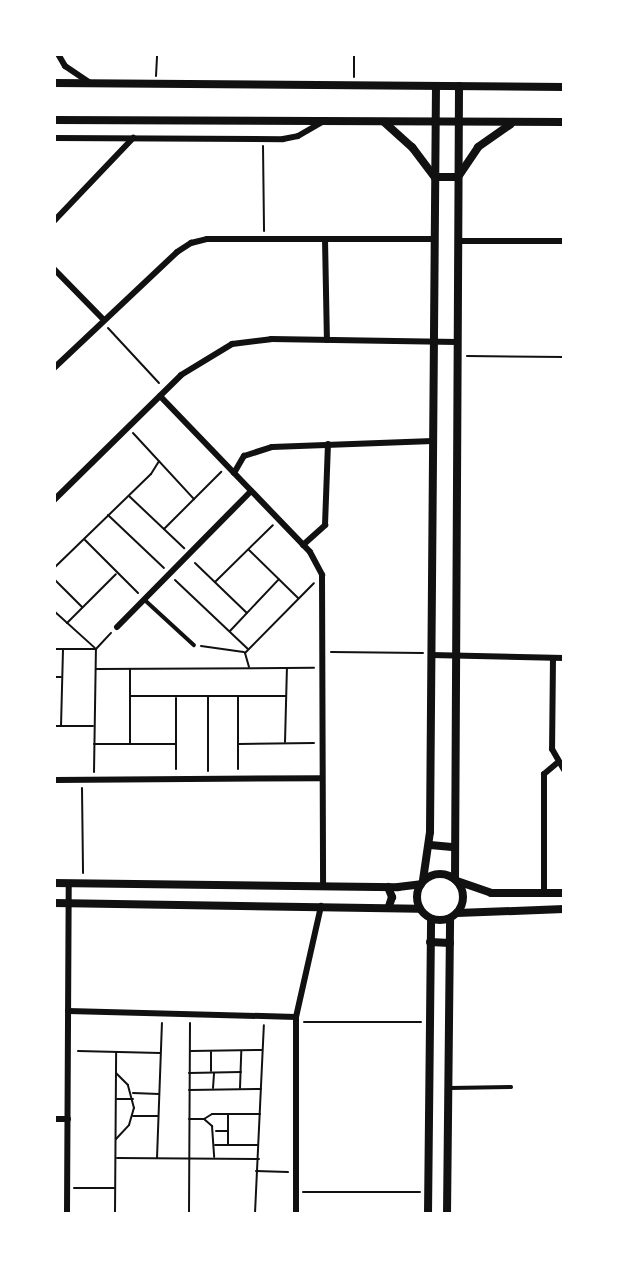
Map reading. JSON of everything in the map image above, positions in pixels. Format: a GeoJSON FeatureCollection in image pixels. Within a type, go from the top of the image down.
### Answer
{"type":"FeatureCollection","features":[{"type":"Feature","properties":{"kind":"street"},"geometry":{"type":"LineString","coordinates":[[58,54],[78,77],[92,83]]}},
{"type":"Feature","properties":{"kind":"street"},"geometry":{"type":"LineString","coordinates":[[54,83],[564,87]]}},
{"type":"Feature","properties":{"kind":"street"},"geometry":{"type":"LineString","coordinates":[[419,909],[430,845],[436,86]]}},
{"type":"Feature","properties":{"kind":"street"},"geometry":{"type":"LineString","coordinates":[[447,1214],[450,943],[454,916],[463,897],[456,880],[452,847],[459,86]]}},
{"type":"Feature","properties":{"kind":"street"},"geometry":{"type":"LineString","coordinates":[[54,120],[564,122]]}},
{"type":"Feature","properties":{"kind":"street"},"geometry":{"type":"LineString","coordinates":[[54,138],[298,136],[324,121]]}},
{"type":"Feature","properties":{"kind":"street"},"geometry":{"type":"LineString","coordinates":[[384,122],[412,147],[435,177]]}},
{"type":"Feature","properties":{"kind":"street"},"geometry":{"type":"LineString","coordinates":[[458,177],[478,147],[515,122]]}},
{"type":"Feature","properties":{"kind":"street"},"geometry":{"type":"LineString","coordinates":[[54,221],[133,138]]}},
{"type":"Feature","properties":{"kind":"street"},"geometry":{"type":"LineString","coordinates":[[435,177],[458,177]]}},
{"type":"Feature","properties":{"kind":"street"},"geometry":{"type":"LineString","coordinates":[[54,368],[191,243],[264,239],[434,239]]}},
{"type":"Feature","properties":{"kind":"street"},"geometry":{"type":"LineString","coordinates":[[324,239],[327,340]]}},
{"type":"Feature","properties":{"kind":"street"},"geometry":{"type":"LineString","coordinates":[[458,241],[564,241]]}},
{"type":"Feature","properties":{"kind":"street"},"geometry":{"type":"LineString","coordinates":[[54,269],[103,321]]}},
{"type":"Feature","properties":{"kind":"street"},"geometry":{"type":"LineString","coordinates":[[54,500],[196,362],[232,344],[327,340],[457,342]]}},
{"type":"Feature","properties":{"kind":"street"},"geometry":{"type":"LineString","coordinates":[[160,396],[303,545],[322,575],[323,886]]}},
{"type":"Feature","properties":{"kind":"street"},"geometry":{"type":"LineString","coordinates":[[234,473],[253,451],[328,444],[433,440]]}},
{"type":"Feature","properties":{"kind":"street"},"geometry":{"type":"LineString","coordinates":[[303,545],[325,525],[328,444]]}},
{"type":"Feature","properties":{"kind":"street"},"geometry":{"type":"LineString","coordinates":[[54,488],[60,494]]}},
{"type":"Feature","properties":{"kind":"street"},"geometry":{"type":"LineString","coordinates":[[117,627],[251,491]]}},
{"type":"Feature","properties":{"kind":"street"},"geometry":{"type":"LineString","coordinates":[[431,654],[564,658]]}},
{"type":"Feature","properties":{"kind":"street"},"geometry":{"type":"LineString","coordinates":[[553,658],[552,750],[556,763],[564,769]]}},
{"type":"Feature","properties":{"kind":"street"},"geometry":{"type":"LineString","coordinates":[[544,893],[544,774],[556,763]]}},
{"type":"Feature","properties":{"kind":"street"},"geometry":{"type":"LineString","coordinates":[[54,780],[322,778]]}},
{"type":"Feature","properties":{"kind":"street"},"geometry":{"type":"LineString","coordinates":[[430,845],[452,847]]}},
{"type":"Feature","properties":{"kind":"street"},"geometry":{"type":"LineString","coordinates":[[54,883],[388,887],[422,882],[439,874],[499,893],[564,893]]}},
{"type":"Feature","properties":{"kind":"street"},"geometry":{"type":"LineString","coordinates":[[67,1214],[69,884]]}},
{"type":"Feature","properties":{"kind":"street"},"geometry":{"type":"LineString","coordinates":[[388,887],[389,906]]}},
{"type":"Feature","properties":{"kind":"street"},"geometry":{"type":"LineString","coordinates":[[498,908],[499,893]]}},
{"type":"Feature","properties":{"kind":"street"},"geometry":{"type":"LineString","coordinates":[[54,903],[389,906],[419,909],[431,919],[498,908],[564,909]]}},
{"type":"Feature","properties":{"kind":"street"},"geometry":{"type":"LineString","coordinates":[[296,1214],[297,1020],[321,906]]}},
{"type":"Feature","properties":{"kind":"street"},"geometry":{"type":"LineString","coordinates":[[428,1214],[431,919]]}},
{"type":"Feature","properties":{"kind":"street"},"geometry":{"type":"LineString","coordinates":[[430,942],[450,943]]}},
{"type":"Feature","properties":{"kind":"street"},"geometry":{"type":"LineString","coordinates":[[68,1011],[297,1020]]}},
{"type":"Feature","properties":{"kind":"street"},"geometry":{"type":"LineString","coordinates":[[54,1119],[68,1119]]}},
{"type":"Feature","properties":{"kind":"lane"},"geometry":{"type":"LineString","coordinates":[[144,599],[194,645]]}},
{"type":"Feature","properties":{"kind":"lane"},"geometry":{"type":"LineString","coordinates":[[448,1087],[511,1087]]}},
{"type":"Feature","properties":{"kind":"path"},"geometry":{"type":"LineString","coordinates":[[156,84],[157,54]]}},
{"type":"Feature","properties":{"kind":"path"},"geometry":{"type":"LineString","coordinates":[[354,54],[354,85]]}},
{"type":"Feature","properties":{"kind":"path"},"geometry":{"type":"LineString","coordinates":[[263,138],[264,239]]}},
{"type":"Feature","properties":{"kind":"path"},"geometry":{"type":"LineString","coordinates":[[103,321],[166,390]]}},
{"type":"Feature","properties":{"kind":"path"},"geometry":{"type":"LineString","coordinates":[[457,356],[564,357]]}},
{"type":"Feature","properties":{"kind":"path"},"geometry":{"type":"LineString","coordinates":[[128,428],[194,499]]}},
{"type":"Feature","properties":{"kind":"path"},"geometry":{"type":"LineString","coordinates":[[54,568],[129,496],[159,461]]}},
{"type":"Feature","properties":{"kind":"path"},"geometry":{"type":"LineString","coordinates":[[164,529],[227,466]]}},
{"type":"Feature","properties":{"kind":"path"},"geometry":{"type":"LineString","coordinates":[[129,496],[247,613]]}},
{"type":"Feature","properties":{"kind":"path"},"geometry":{"type":"LineString","coordinates":[[108,515],[248,649]]}},
{"type":"Feature","properties":{"kind":"path"},"geometry":{"type":"LineString","coordinates":[[215,582],[279,519]]}},
{"type":"Feature","properties":{"kind":"path"},"geometry":{"type":"LineString","coordinates":[[84,539],[144,599]]}},
{"type":"Feature","properties":{"kind":"path"},"geometry":{"type":"LineString","coordinates":[[248,549],[298,598]]}},
{"type":"Feature","properties":{"kind":"path"},"geometry":{"type":"LineString","coordinates":[[67,622],[118,573]]}},
{"type":"Feature","properties":{"kind":"path"},"geometry":{"type":"LineString","coordinates":[[245,653],[322,575]]}},
{"type":"Feature","properties":{"kind":"path"},"geometry":{"type":"LineString","coordinates":[[54,579],[83,607]]}},
{"type":"Feature","properties":{"kind":"path"},"geometry":{"type":"LineString","coordinates":[[229,631],[279,579]]}},
{"type":"Feature","properties":{"kind":"path"},"geometry":{"type":"LineString","coordinates":[[54,611],[96,649]]}},
{"type":"Feature","properties":{"kind":"path"},"geometry":{"type":"LineString","coordinates":[[93,780],[96,649],[117,627]]}},
{"type":"Feature","properties":{"kind":"path"},"geometry":{"type":"LineString","coordinates":[[194,645],[245,653]]}},
{"type":"Feature","properties":{"kind":"path"},"geometry":{"type":"LineString","coordinates":[[54,649],[96,649]]}},
{"type":"Feature","properties":{"kind":"path"},"geometry":{"type":"LineString","coordinates":[[61,726],[62,649]]}},
{"type":"Feature","properties":{"kind":"path"},"geometry":{"type":"LineString","coordinates":[[322,652],[431,654]]}},
{"type":"Feature","properties":{"kind":"path"},"geometry":{"type":"LineString","coordinates":[[245,653],[249,668]]}},
{"type":"Feature","properties":{"kind":"path"},"geometry":{"type":"LineString","coordinates":[[285,744],[287,668]]}},
{"type":"Feature","properties":{"kind":"path"},"geometry":{"type":"LineString","coordinates":[[96,669],[322,668]]}},
{"type":"Feature","properties":{"kind":"path"},"geometry":{"type":"LineString","coordinates":[[130,669],[130,744]]}},
{"type":"Feature","properties":{"kind":"path"},"geometry":{"type":"LineString","coordinates":[[54,677],[62,677]]}},
{"type":"Feature","properties":{"kind":"path"},"geometry":{"type":"LineString","coordinates":[[130,696],[286,696]]}},
{"type":"Feature","properties":{"kind":"path"},"geometry":{"type":"LineString","coordinates":[[176,696],[176,779]]}},
{"type":"Feature","properties":{"kind":"path"},"geometry":{"type":"LineString","coordinates":[[208,696],[208,779]]}},
{"type":"Feature","properties":{"kind":"path"},"geometry":{"type":"LineString","coordinates":[[238,696],[239,778]]}},
{"type":"Feature","properties":{"kind":"path"},"geometry":{"type":"LineString","coordinates":[[54,726],[94,726]]}},
{"type":"Feature","properties":{"kind":"path"},"geometry":{"type":"LineString","coordinates":[[238,744],[322,743]]}},
{"type":"Feature","properties":{"kind":"path"},"geometry":{"type":"LineString","coordinates":[[94,744],[176,744]]}},
{"type":"Feature","properties":{"kind":"path"},"geometry":{"type":"LineString","coordinates":[[82,780],[83,884]]}},
{"type":"Feature","properties":{"kind":"path"},"geometry":{"type":"LineString","coordinates":[[157,1158],[162,1014]]}},
{"type":"Feature","properties":{"kind":"path"},"geometry":{"type":"LineString","coordinates":[[191,1014],[189,1213],[296,1214]]}},
{"type":"Feature","properties":{"kind":"path"},"geometry":{"type":"LineString","coordinates":[[256,1213],[264,1017]]}},
{"type":"Feature","properties":{"kind":"path"},"geometry":{"type":"LineString","coordinates":[[297,1020],[429,1022]]}},
{"type":"Feature","properties":{"kind":"path"},"geometry":{"type":"LineString","coordinates":[[240,1089],[241,1050]]}},
{"type":"Feature","properties":{"kind":"path"},"geometry":{"type":"LineString","coordinates":[[190,1051],[263,1050]]}},
{"type":"Feature","properties":{"kind":"path"},"geometry":{"type":"LineString","coordinates":[[68,1051],[161,1053]]}},
{"type":"Feature","properties":{"kind":"path"},"geometry":{"type":"LineString","coordinates":[[211,1051],[213,1089]]}},
{"type":"Feature","properties":{"kind":"path"},"geometry":{"type":"LineString","coordinates":[[115,1214],[116,1052]]}},
{"type":"Feature","properties":{"kind":"path"},"geometry":{"type":"LineString","coordinates":[[189,1073],[241,1072]]}},
{"type":"Feature","properties":{"kind":"path"},"geometry":{"type":"LineString","coordinates":[[115,1139],[133,1116],[134,1099],[116,1073]]}},
{"type":"Feature","properties":{"kind":"path"},"geometry":{"type":"LineString","coordinates":[[189,1090],[262,1089]]}},
{"type":"Feature","properties":{"kind":"path"},"geometry":{"type":"LineString","coordinates":[[132,1093],[160,1094]]}},
{"type":"Feature","properties":{"kind":"path"},"geometry":{"type":"LineString","coordinates":[[116,1099],[134,1099]]}},
{"type":"Feature","properties":{"kind":"path"},"geometry":{"type":"LineString","coordinates":[[188,1119],[228,1114],[261,1114]]}},
{"type":"Feature","properties":{"kind":"path"},"geometry":{"type":"LineString","coordinates":[[228,1114],[228,1145]]}},
{"type":"Feature","properties":{"kind":"path"},"geometry":{"type":"LineString","coordinates":[[133,1116],[159,1116]]}},
{"type":"Feature","properties":{"kind":"path"},"geometry":{"type":"LineString","coordinates":[[204,1119],[215,1131],[214,1158]]}},
{"type":"Feature","properties":{"kind":"path"},"geometry":{"type":"LineString","coordinates":[[215,1131],[228,1131]]}},
{"type":"Feature","properties":{"kind":"path"},"geometry":{"type":"LineString","coordinates":[[214,1145],[260,1145]]}},
{"type":"Feature","properties":{"kind":"path"},"geometry":{"type":"LineString","coordinates":[[115,1158],[260,1159]]}},
{"type":"Feature","properties":{"kind":"path"},"geometry":{"type":"LineString","coordinates":[[256,1171],[296,1172]]}},
{"type":"Feature","properties":{"kind":"path"},"geometry":{"type":"LineString","coordinates":[[67,1188],[115,1188]]}},
{"type":"Feature","properties":{"kind":"path"},"geometry":{"type":"LineString","coordinates":[[296,1192],[428,1192]]}}]}
